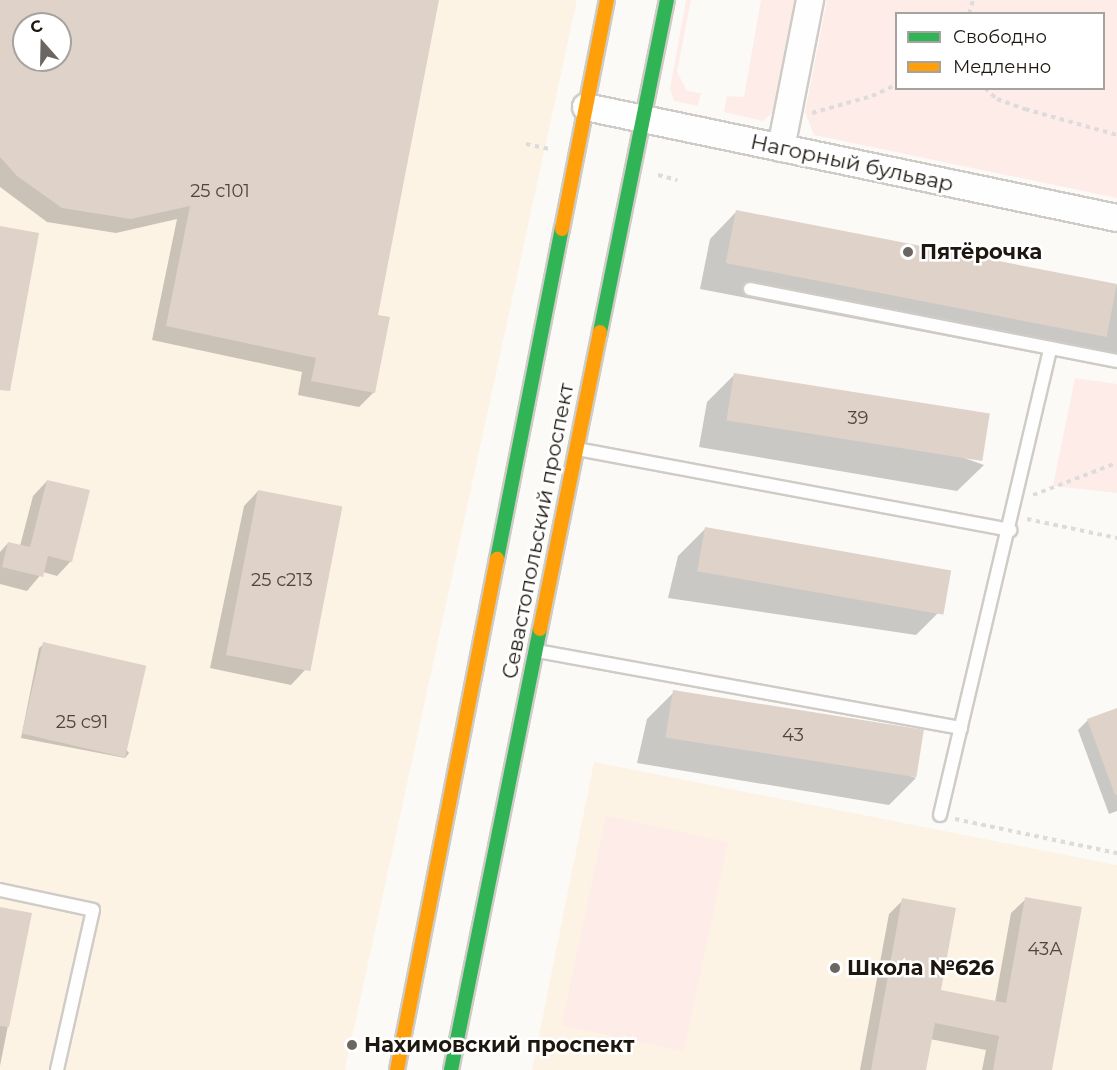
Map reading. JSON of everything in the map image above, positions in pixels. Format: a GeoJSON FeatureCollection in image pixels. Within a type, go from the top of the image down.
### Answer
{"type":"FeatureCollection","features":[{"type":"Feature","properties":{"kind":"main road","name":"Севастопольский проспект"},"geometry":{"type":"LineString","coordinates":[[397,1070],[607,0]]}},
{"type":"Feature","properties":{"kind":"main road","name":"Севастопольский проспект"},"geometry":{"type":"LineString","coordinates":[[451,1070],[667,0]]}},
{"type":"Feature","properties":{"kind":"street"},"geometry":{"type":"LineString","coordinates":[[781,148],[810,0]]}},
{"type":"Feature","properties":{"kind":"street","name":"Нагорный бульвар"},"geometry":{"type":"LineString","coordinates":[[586,106],[1117,218]]}},
{"type":"Feature","properties":{"kind":"lane"},"geometry":{"type":"LineString","coordinates":[[750,289],[1117,361]]}},
{"type":"Feature","properties":{"kind":"lane"},"geometry":{"type":"LineString","coordinates":[[940,815],[1010,530],[1050,348]]}},
{"type":"Feature","properties":{"kind":"lane"},"geometry":{"type":"LineString","coordinates":[[576,448],[1010,530]]}},
{"type":"Feature","properties":{"kind":"lane"},"geometry":{"type":"LineString","coordinates":[[535,651],[961,728]]}},
{"type":"Feature","properties":{"kind":"lane"},"geometry":{"type":"LineString","coordinates":[[0,890],[93,910],[57,1070]]}},
{"type":"Feature","properties":{"kind":"path"},"geometry":{"type":"LineString","coordinates":[[809,114],[872,96],[895,86]]}},
{"type":"Feature","properties":{"kind":"path"},"geometry":{"type":"LineString","coordinates":[[987,90],[997,99],[1025,109],[1117,135]]}},
{"type":"Feature","properties":{"kind":"path"},"geometry":{"type":"LineString","coordinates":[[1016,502],[1117,463]]}},
{"type":"Feature","properties":{"kind":"path"},"geometry":{"type":"LineString","coordinates":[[1013,516],[1117,538]]}},
{"type":"Feature","properties":{"kind":"path"},"geometry":{"type":"LineString","coordinates":[[940,815],[1117,853]]}},
{"type":"Feature","properties":{"kind":"shaded area"},"geometry":{"type":"Polygon","coordinates":[[[0,0],[577,0],[345,1070],[0,1070],[0,0]]]}},
{"type":"Feature","properties":{"kind":"shaded area"},"geometry":{"type":"Polygon","coordinates":[[[686,0],[691,0],[677,72],[687,91],[701,93],[698,106],[674,101],[670,89],[686,0]]]}},
{"type":"Feature","properties":{"kind":"shaded area"},"geometry":{"type":"Polygon","coordinates":[[[761,0],[796,0],[774,111],[763,121],[724,112],[727,96],[744,97],[761,0]]]}},
{"type":"Feature","properties":{"kind":"shaded area"},"geometry":{"type":"Polygon","coordinates":[[[827,0],[1117,0],[1117,198],[814,135],[805,112],[827,0]]]}},
{"type":"Feature","properties":{"kind":"shaded area"},"geometry":{"type":"Polygon","coordinates":[[[1075,378],[1117,384],[1117,493],[1053,486],[1075,378]]]}},
{"type":"Feature","properties":{"kind":"shaded area","name":"Школа №626"},"geometry":{"type":"Polygon","coordinates":[[[594,762],[1117,865],[1117,1070],[532,1070],[594,762]]]}},
{"type":"Feature","properties":{"kind":"shaded area"},"geometry":{"type":"Polygon","coordinates":[[[606,816],[728,842],[684,1051],[562,1025],[606,816]]]}},
{"type":"Feature","properties":{"kind":"building"},"geometry":{"type":"Polygon","coordinates":[[[0,0],[439,0],[378,315],[390,317],[375,393],[311,381],[316,358],[166,326],[190,206],[131,219],[62,208],[17,176],[0,157],[0,0]]]}},
{"type":"Feature","properties":{"kind":"building"},"geometry":{"type":"Polygon","coordinates":[[[736,210],[1117,284],[1107,337],[726,263],[736,210]]]}},
{"type":"Feature","properties":{"kind":"building"},"geometry":{"type":"Polygon","coordinates":[[[0,226],[39,233],[10,391],[0,390],[0,226]]]}},
{"type":"Feature","properties":{"kind":"building"},"geometry":{"type":"Polygon","coordinates":[[[734,373],[990,414],[982,461],[726,420],[734,373]]]}},
{"type":"Feature","properties":{"kind":"building"},"geometry":{"type":"Polygon","coordinates":[[[47,480],[90,490],[72,562],[48,556],[43,577],[2,567],[8,542],[30,547],[47,480]]]}},
{"type":"Feature","properties":{"kind":"building"},"geometry":{"type":"Polygon","coordinates":[[[258,490],[342,506],[310,671],[226,655],[258,490]]]}},
{"type":"Feature","properties":{"kind":"building"},"geometry":{"type":"Polygon","coordinates":[[[705,527],[951,570],[943,615],[697,571],[705,527]]]}},
{"type":"Feature","properties":{"kind":"building"},"geometry":{"type":"Polygon","coordinates":[[[43,642],[146,666],[125,757],[22,734],[43,642]]]}},
{"type":"Feature","properties":{"kind":"building"},"geometry":{"type":"Polygon","coordinates":[[[673,690],[924,730],[916,777],[665,737],[673,690]]]}},
{"type":"Feature","properties":{"kind":"building"},"geometry":{"type":"Polygon","coordinates":[[[1117,708],[1117,795],[1115,795],[1087,719],[1117,708]]]}},
{"type":"Feature","properties":{"kind":"building"},"geometry":{"type":"Polygon","coordinates":[[[1025,897],[1082,907],[1052,1070],[993,1070],[999,1036],[935,1023],[926,1070],[871,1070],[902,898],[956,908],[941,990],[1006,1003],[1025,897]]]}},
{"type":"Feature","properties":{"kind":"building"},"geometry":{"type":"Polygon","coordinates":[[[0,907],[32,913],[9,1027],[0,1026],[0,907]]]}},
{"type":"Feature","properties":{"kind":"traffic: fast"},"geometry":{"type":"LineString","coordinates":[[600,332],[667,0]]}},
{"type":"Feature","properties":{"kind":"traffic: fast"},"geometry":{"type":"LineString","coordinates":[[497,559],[562,229]]}},
{"type":"Feature","properties":{"kind":"traffic: fast"},"geometry":{"type":"LineString","coordinates":[[451,1070],[540,629]]}},
{"type":"Feature","properties":{"kind":"traffic: slow"},"geometry":{"type":"LineString","coordinates":[[562,229],[607,0]]}},
{"type":"Feature","properties":{"kind":"traffic: slow"},"geometry":{"type":"LineString","coordinates":[[540,629],[600,332]]}},
{"type":"Feature","properties":{"kind":"traffic: slow"},"geometry":{"type":"LineString","coordinates":[[397,1070],[497,559]]}},
{"type":"Feature","properties":{"kind":"place","name":"Пятёрочка"},"geometry":{"type":"Point","coordinates":[908,252]}},
{"type":"Feature","properties":{"kind":"place","name":"Школа №626"},"geometry":{"type":"Point","coordinates":[835,968]}},
{"type":"Feature","properties":{"kind":"place","name":"Нахимовский проспект"},"geometry":{"type":"Point","coordinates":[352,1045]}}]}
